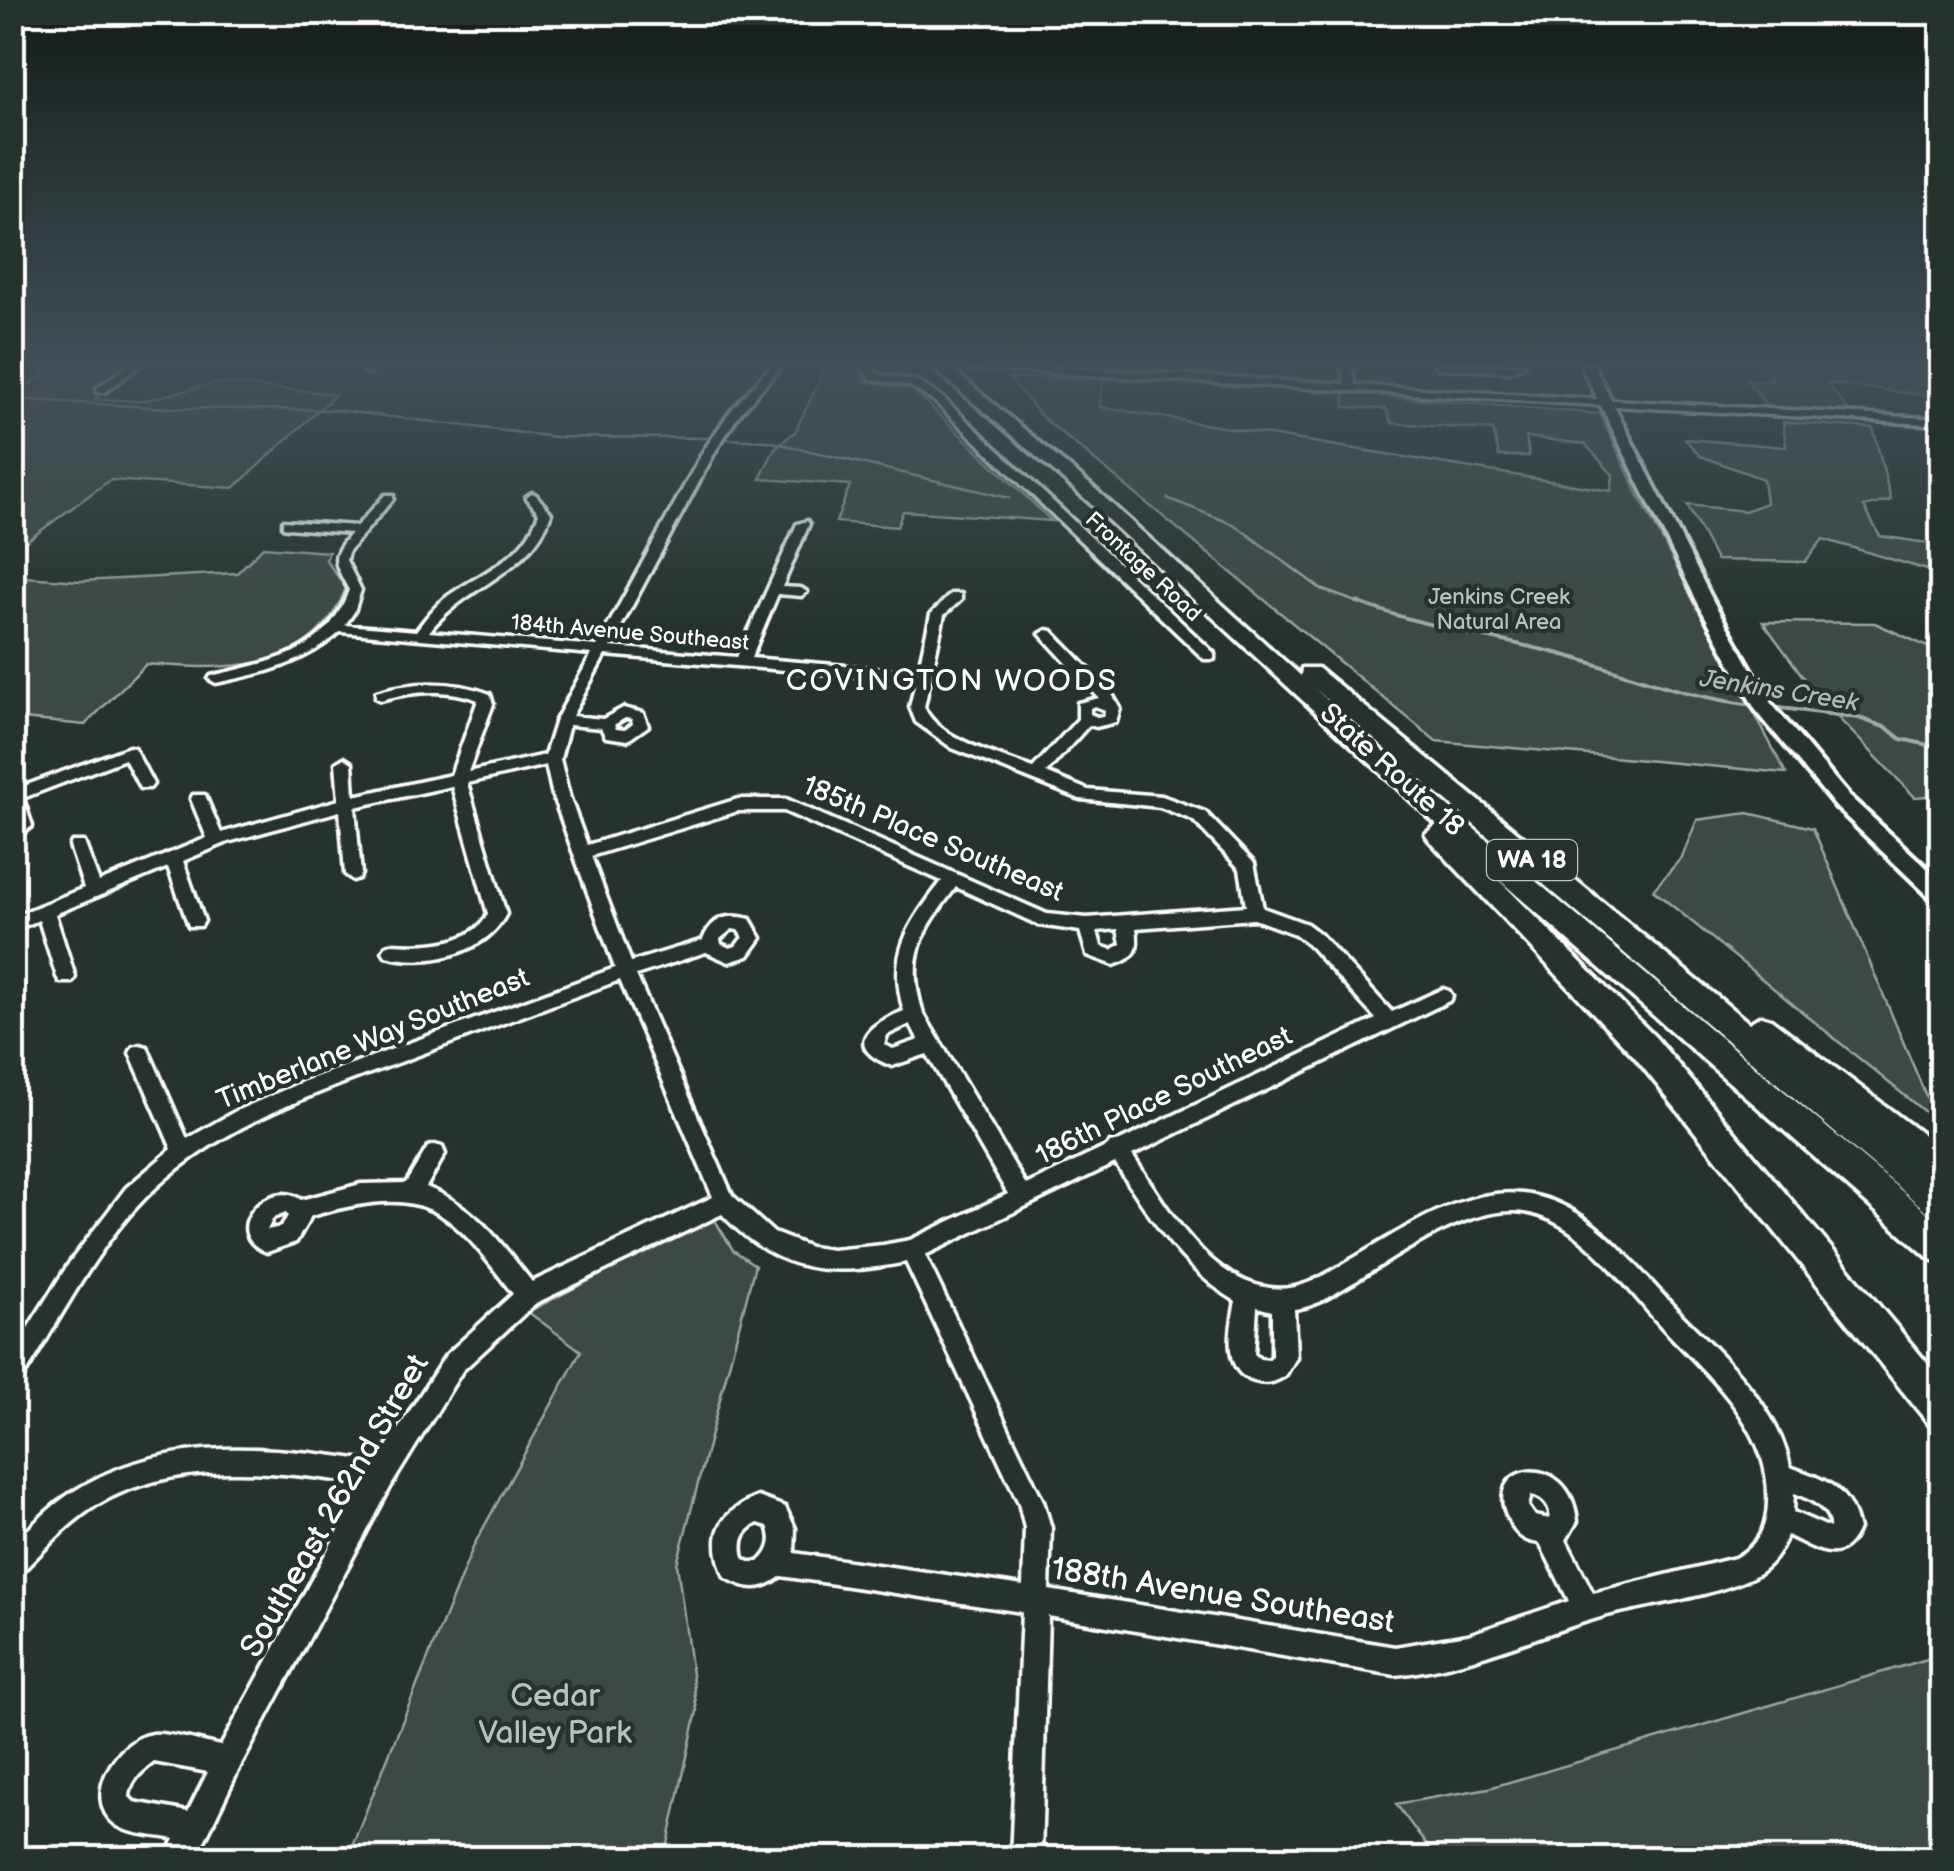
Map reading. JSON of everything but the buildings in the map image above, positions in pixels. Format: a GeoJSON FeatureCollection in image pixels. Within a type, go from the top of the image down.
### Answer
{"type":"FeatureCollection","features":[{"type":"Feature","properties":{"kind":"highway","name":"State Route 18"},"geometry":{"type":"LineString","coordinates":[[1046,452],[1093,490]]}},
{"type":"Feature","properties":{"kind":"highway","name":"State Route 18"},"geometry":{"type":"LineString","coordinates":[[1054,452],[1222,616],[1386,767],[1942,1246]]}},
{"type":"Feature","properties":{"kind":"highway","name":"State Route 18"},"geometry":{"type":"LineString","coordinates":[[1120,515],[1942,1203]]}},
{"type":"Feature","properties":{"kind":"highway"},"geometry":{"type":"LineString","coordinates":[[1222,616],[1645,1047],[1942,1411]]}},
{"type":"Feature","properties":{"kind":"highway"},"geometry":{"type":"LineString","coordinates":[[1414,760],[1942,1168]]}},
{"type":"Feature","properties":{"kind":"highway"},"geometry":{"type":"LineString","coordinates":[[1870,1320],[1942,1394]]}},
{"type":"Feature","properties":{"kind":"main road"},"geometry":{"type":"LineString","coordinates":[[1631,452],[1736,660],[1770,716],[1815,772],[1942,895]]}},
{"type":"Feature","properties":{"kind":"street"},"geometry":{"type":"LineString","coordinates":[[711,452],[563,720],[552,759],[561,796],[626,969],[725,1202]]}},
{"type":"Feature","properties":{"kind":"street","name":"Frontage Road"},"geometry":{"type":"LineString","coordinates":[[993,452],[1208,656]]}},
{"type":"Feature","properties":{"kind":"street"},"geometry":{"type":"LineString","coordinates":[[216,679],[294,659],[335,628],[355,590],[340,560],[342,550],[389,496]]}},
{"type":"Feature","properties":{"kind":"street"},"geometry":{"type":"LineString","coordinates":[[420,635],[442,607],[504,568],[532,542],[545,512],[532,497]]}},
{"type":"Feature","properties":{"kind":"street"},"geometry":{"type":"LineString","coordinates":[[287,524],[358,530]]}},
{"type":"Feature","properties":{"kind":"street"},"geometry":{"type":"LineString","coordinates":[[742,662],[803,524]]}},
{"type":"Feature","properties":{"kind":"street"},"geometry":{"type":"LineString","coordinates":[[774,590],[802,592]]}},
{"type":"Feature","properties":{"kind":"street"},"geometry":{"type":"LineString","coordinates":[[956,598],[938,614],[922,678],[918,708],[923,722],[957,744],[1086,795],[1162,802],[1199,816],[1248,868],[1256,912],[1290,924],[1313,938],[1388,1019]]}},
{"type":"Feature","properties":{"kind":"street","name":"184th Avenue Southeast"},"geometry":{"type":"LineString","coordinates":[[335,628],[922,678]]}},
{"type":"Feature","properties":{"kind":"street"},"geometry":{"type":"LineString","coordinates":[[1036,774],[1086,719],[1081,713],[1086,704],[1096,701],[1110,705],[1105,694],[1047,634]]}},
{"type":"Feature","properties":{"kind":"street"},"geometry":{"type":"LineString","coordinates":[[382,695],[415,688],[482,696],[486,704],[458,778],[497,914],[494,925],[446,948],[422,953],[392,951]]}},
{"type":"Feature","properties":{"kind":"street"},"geometry":{"type":"LineString","coordinates":[[563,720],[606,724]]}},
{"type":"Feature","properties":{"kind":"street"},"geometry":{"type":"LineString","coordinates":[[24,826],[13,793],[128,752],[145,784]]}},
{"type":"Feature","properties":{"kind":"street"},"geometry":{"type":"LineString","coordinates":[[12,924],[216,840],[347,803],[552,759]]}},
{"type":"Feature","properties":{"kind":"street"},"geometry":{"type":"LineString","coordinates":[[344,763],[354,874]]}},
{"type":"Feature","properties":{"kind":"street"},"geometry":{"type":"LineString","coordinates":[[199,799],[216,840]]}},
{"type":"Feature","properties":{"kind":"street","name":"185th Place Southeast"},"geometry":{"type":"LineString","coordinates":[[585,852],[738,804],[786,805],[1046,920],[1087,925],[1256,912]]}},
{"type":"Feature","properties":{"kind":"street"},"geometry":{"type":"LineString","coordinates":[[78,846],[93,889]]}},
{"type":"Feature","properties":{"kind":"street"},"geometry":{"type":"LineString","coordinates":[[173,856],[196,922]]}},
{"type":"Feature","properties":{"kind":"street"},"geometry":{"type":"LineString","coordinates":[[952,880],[912,935],[904,962],[905,990],[930,1044],[1021,1197]]}},
{"type":"Feature","properties":{"kind":"street"},"geometry":{"type":"LineString","coordinates":[[46,910],[66,976]]}},
{"type":"Feature","properties":{"kind":"street","name":"185th Place Southeast"},"geometry":{"type":"LineString","coordinates":[[1087,925],[1093,950],[1114,958],[1130,947],[1126,922]]}},
{"type":"Feature","properties":{"kind":"street","name":"Timberlane Way Southeast"},"geometry":{"type":"LineString","coordinates":[[12,1374],[120,1214],[150,1178],[229,1123],[626,969],[711,944]]}},
{"type":"Feature","properties":{"kind":"street","name":"186th Place Southeast"},"geometry":{"type":"LineString","coordinates":[[725,1202],[744,1224],[771,1244],[811,1258],[852,1263],[912,1250],[1442,996]]}},
{"type":"Feature","properties":{"kind":"street"},"geometry":{"type":"LineString","coordinates":[[914,1015],[878,1030],[872,1042],[874,1049],[892,1058],[930,1044]]}},
{"type":"Feature","properties":{"kind":"street"},"geometry":{"type":"LineString","coordinates":[[140,1054],[183,1152]]}},
{"type":"Feature","properties":{"kind":"street"},"geometry":{"type":"LineString","coordinates":[[1117,1149],[1194,1258],[1253,1299],[1284,1303],[1284,1358],[1274,1370],[1266,1372],[1250,1365],[1241,1349],[1253,1299]]}},
{"type":"Feature","properties":{"kind":"street"},"geometry":{"type":"LineString","coordinates":[[410,1195],[435,1154]]}},
{"type":"Feature","properties":{"kind":"street"},"geometry":{"type":"LineString","coordinates":[[299,1210],[369,1192],[410,1195],[449,1207],[463,1216],[528,1294]]}},
{"type":"Feature","properties":{"kind":"street","name":"188th Avenue Southeast"},"geometry":{"type":"LineString","coordinates":[[778,1564],[1034,1600],[1394,1661],[1430,1660],[1587,1608],[1752,1565],[1774,1542],[1780,1499],[1775,1452],[1742,1395],[1602,1248],[1568,1220],[1542,1207],[1516,1200],[1470,1208],[1307,1297],[1284,1303]]}},
{"type":"Feature","properties":{"kind":"street","name":"Southeast 262nd Street"},"geometry":{"type":"LineString","coordinates":[[181,1858],[228,1761],[382,1475],[454,1363],[528,1294],[725,1202]]}},
{"type":"Feature","properties":{"kind":"street"},"geometry":{"type":"LineString","coordinates":[[912,1250],[1030,1501],[1038,1544],[1026,1858]]}},
{"type":"Feature","properties":{"kind":"street"},"geometry":{"type":"LineString","coordinates":[[12,1564],[88,1496],[143,1475],[222,1461],[290,1460],[382,1475]]}},
{"type":"Feature","properties":{"kind":"street"},"geometry":{"type":"LineString","coordinates":[[1549,1534],[1587,1608]]}},
{"type":"Feature","properties":{"kind":"street"},"geometry":{"type":"LineString","coordinates":[[194,1828],[126,1815],[119,1810],[115,1800],[121,1774],[141,1753],[152,1748],[228,1761]]}},
{"type":"Feature","properties":{"kind":"green space"},"geometry":{"type":"Polygon","coordinates":[[[12,452],[273,452],[234,488],[110,480],[13,551],[12,452]]]}},
{"type":"Feature","properties":{"kind":"green space"},"geometry":{"type":"Polygon","coordinates":[[[773,452],[979,452],[1052,521],[903,511],[897,527],[836,522],[850,485],[760,479],[773,452]]]}},
{"type":"Feature","properties":{"kind":"green space","name":"Jenkins Creek Natural Area"},"geometry":{"type":"Polygon","coordinates":[[[1085,452],[1376,452],[1611,491],[1613,475],[1593,452],[1618,452],[1786,773],[1436,741],[1085,452]]]}},
{"type":"Feature","properties":{"kind":"green space","name":"Jenkins Creek Natural Area"},"geometry":{"type":"Polygon","coordinates":[[[1498,452],[1528,452],[1529,456],[1499,456],[1498,452]]]}},
{"type":"Feature","properties":{"kind":"green space"},"geometry":{"type":"Polygon","coordinates":[[[1697,452],[1879,452],[1891,500],[1864,507],[1880,536],[1941,545],[1941,574],[1823,539],[1805,562],[1716,560],[1687,505],[1745,511],[1766,503],[1763,479],[1697,452]]]}},
{"type":"Feature","properties":{"kind":"green space"},"geometry":{"type":"Polygon","coordinates":[[[263,547],[329,552],[326,560],[346,588],[331,616],[312,637],[289,652],[235,666],[146,664],[85,725],[13,718],[12,576],[80,581],[237,573],[263,547]]]}},
{"type":"Feature","properties":{"kind":"green space"},"geometry":{"type":"Polygon","coordinates":[[[1763,622],[1875,623],[1941,653],[1941,795],[1915,797],[1818,697],[1763,622]]]}},
{"type":"Feature","properties":{"kind":"green space"},"geometry":{"type":"Polygon","coordinates":[[[1748,813],[1813,828],[1937,1122],[1653,890],[1682,857],[1697,820],[1748,813]]]}},
{"type":"Feature","properties":{"kind":"green space","name":"Cedar Valley Park"},"geometry":{"type":"Polygon","coordinates":[[[713,1217],[733,1250],[755,1265],[677,1564],[697,1711],[665,1858],[347,1858],[474,1545],[581,1351],[528,1312],[713,1217]]]}},
{"type":"Feature","properties":{"kind":"green space"},"geometry":{"type":"Polygon","coordinates":[[[1941,1655],[1941,1840],[1911,1858],[1436,1858],[1396,1804],[1489,1788],[1941,1655]]]}},
{"type":"Feature","properties":{"kind":"waterway","name":"Jenkins Creek"},"geometry":{"type":"LineString","coordinates":[[816,452],[1009,498]]}},
{"type":"Feature","properties":{"kind":"waterway","name":"Jenkins Creek"},"geometry":{"type":"LineString","coordinates":[[1167,498],[1235,525],[1321,589],[1364,605]]}},
{"type":"Feature","properties":{"kind":"waterway","name":"Jenkins Creek"},"geometry":{"type":"LineString","coordinates":[[1357,602],[1438,626],[1575,658],[1685,692],[1754,705]]}},
{"type":"Feature","properties":{"kind":"waterway","name":"Jenkins Creek"},"geometry":{"type":"LineString","coordinates":[[1773,707],[1859,718],[1887,728],[1901,739],[1942,748]]}},
{"type":"Feature","properties":{"kind":"district","name":"COVINGTON WOODS"},"geometry":{"type":"Point","coordinates":[952,681]}}]}
